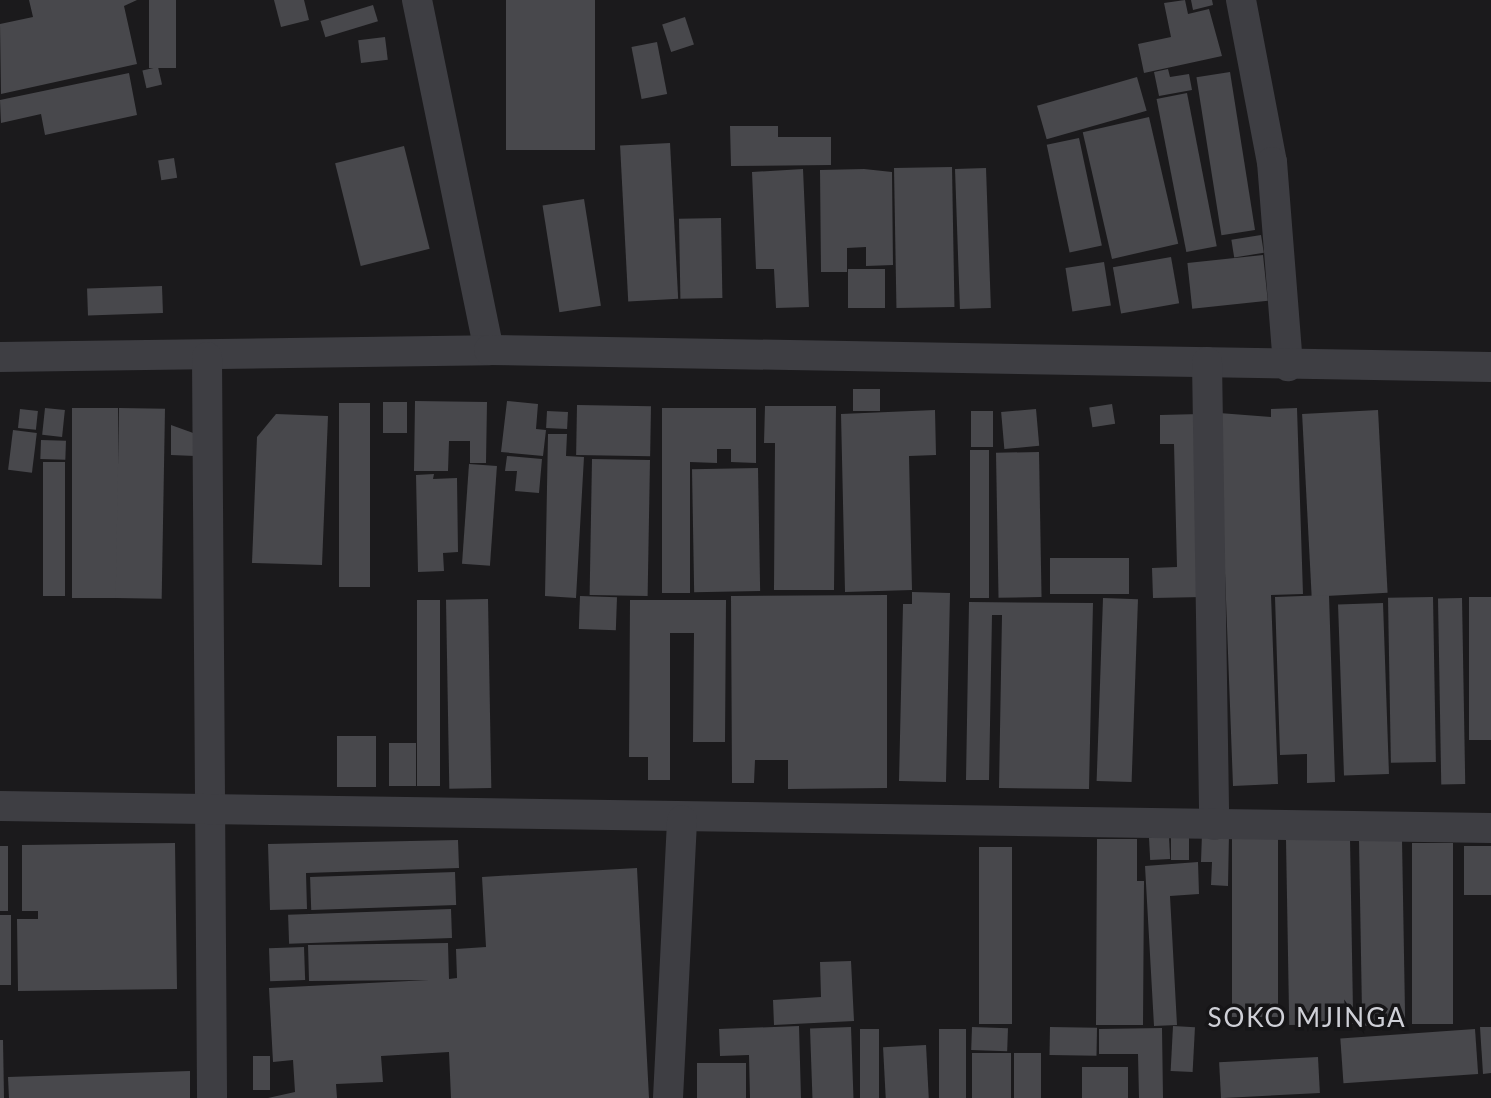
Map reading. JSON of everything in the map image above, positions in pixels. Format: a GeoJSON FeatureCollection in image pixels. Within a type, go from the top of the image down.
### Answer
{"type":"FeatureCollection","features":[{"type":"Feature","properties":{"kind":"street"},"geometry":{"type":"LineString","coordinates":[[417,0],[489,350]]}},
{"type":"Feature","properties":{"kind":"street"},"geometry":{"type":"LineString","coordinates":[[1241,0],[1272,162],[1288,366]]}},
{"type":"Feature","properties":{"kind":"street"},"geometry":{"type":"LineString","coordinates":[[0,357],[207,357],[489,350],[1288,366],[1491,367]]}},
{"type":"Feature","properties":{"kind":"street"},"geometry":{"type":"LineString","coordinates":[[207,357],[214,806],[212,1098]]}},
{"type":"Feature","properties":{"kind":"street"},"geometry":{"type":"LineString","coordinates":[[1207,362],[1214,825]]}},
{"type":"Feature","properties":{"kind":"street"},"geometry":{"type":"LineString","coordinates":[[0,806],[214,806],[682,820],[1491,828]]}},
{"type":"Feature","properties":{"kind":"street"},"geometry":{"type":"LineString","coordinates":[[668,1098],[682,820]]}},
{"type":"Feature","properties":{"kind":"building"},"geometry":{"type":"Polygon","coordinates":[[[29,0],[137,0],[124,6],[137,64],[1,94],[0,24],[33,17],[29,0]]]}},
{"type":"Feature","properties":{"kind":"building"},"geometry":{"type":"Polygon","coordinates":[[[149,0],[176,0],[176,68],[149,68],[149,0]]]}},
{"type":"Feature","properties":{"kind":"building"},"geometry":{"type":"Polygon","coordinates":[[[274,0],[304,0],[309,20],[281,27],[274,0]]]}},
{"type":"Feature","properties":{"kind":"building"},"geometry":{"type":"Polygon","coordinates":[[[506,0],[595,0],[595,150],[506,150],[506,0]]]}},
{"type":"Feature","properties":{"kind":"building"},"geometry":{"type":"Polygon","coordinates":[[[1185,0],[1188,14],[1209,9],[1222,56],[1144,73],[1138,44],[1171,37],[1164,3],[1185,0]]]}},
{"type":"Feature","properties":{"kind":"building"},"geometry":{"type":"Polygon","coordinates":[[[1191,0],[1212,0],[1213,5],[1193,10],[1191,0]]]}},
{"type":"Feature","properties":{"kind":"building"},"geometry":{"type":"Polygon","coordinates":[[[373,5],[378,21],[325,37],[320,21],[373,5]]]}},
{"type":"Feature","properties":{"kind":"building"},"geometry":{"type":"Polygon","coordinates":[[[685,17],[694,45],[671,52],[662,24],[685,17]]]}},
{"type":"Feature","properties":{"kind":"building"},"geometry":{"type":"Polygon","coordinates":[[[385,37],[388,60],[361,63],[358,40],[385,37]]]}},
{"type":"Feature","properties":{"kind":"building"},"geometry":{"type":"Polygon","coordinates":[[[657,42],[667,94],[642,99],[631,47],[657,42]]]}},
{"type":"Feature","properties":{"kind":"building"},"geometry":{"type":"Polygon","coordinates":[[[158,67],[162,85],[146,88],[142,71],[158,67]]]}},
{"type":"Feature","properties":{"kind":"building"},"geometry":{"type":"Polygon","coordinates":[[[1168,69],[1170,77],[1189,74],[1192,90],[1159,96],[1154,72],[1168,69]]]}},
{"type":"Feature","properties":{"kind":"building"},"geometry":{"type":"Polygon","coordinates":[[[1230,72],[1255,230],[1221,235],[1196,77],[1230,72]]]}},
{"type":"Feature","properties":{"kind":"building"},"geometry":{"type":"Polygon","coordinates":[[[129,73],[137,115],[45,135],[41,114],[1,123],[0,100],[129,73]]]}},
{"type":"Feature","properties":{"kind":"building"},"geometry":{"type":"Polygon","coordinates":[[[1137,77],[1147,111],[1047,139],[1037,106],[1137,77]]]}},
{"type":"Feature","properties":{"kind":"building"},"geometry":{"type":"Polygon","coordinates":[[[1187,93],[1217,246],[1186,252],[1157,99],[1187,93]]]}},
{"type":"Feature","properties":{"kind":"building"},"geometry":{"type":"Polygon","coordinates":[[[1149,117],[1178,244],[1112,259],[1083,132],[1149,117]]]}},
{"type":"Feature","properties":{"kind":"building"},"geometry":{"type":"Polygon","coordinates":[[[730,126],[778,126],[778,137],[831,137],[831,165],[731,166],[730,126]]]}},
{"type":"Feature","properties":{"kind":"building"},"geometry":{"type":"Polygon","coordinates":[[[1079,138],[1102,246],[1070,252],[1047,145],[1079,138]]]}},
{"type":"Feature","properties":{"kind":"building"},"geometry":{"type":"Polygon","coordinates":[[[670,143],[678,299],[628,301],[620,146],[670,143]]]}},
{"type":"Feature","properties":{"kind":"building"},"geometry":{"type":"Polygon","coordinates":[[[404,146],[430,249],[361,266],[335,163],[404,146]]]}},
{"type":"Feature","properties":{"kind":"building"},"geometry":{"type":"Polygon","coordinates":[[[174,158],[177,178],[161,180],[158,161],[174,158]]]}},
{"type":"Feature","properties":{"kind":"building"},"geometry":{"type":"Polygon","coordinates":[[[952,167],[954,307],[896,308],[894,168],[952,167]]]}},
{"type":"Feature","properties":{"kind":"building"},"geometry":{"type":"Polygon","coordinates":[[[986,168],[991,308],[960,309],[955,169],[986,168]]]}},
{"type":"Feature","properties":{"kind":"building"},"geometry":{"type":"Polygon","coordinates":[[[803,169],[809,307],[776,308],[774,269],[756,269],[752,172],[803,169]]]}},
{"type":"Feature","properties":{"kind":"building"},"geometry":{"type":"Polygon","coordinates":[[[820,170],[892,172],[893,265],[866,266],[866,247],[847,248],[847,272],[821,272],[820,170]]]}},
{"type":"Feature","properties":{"kind":"building"},"geometry":{"type":"Polygon","coordinates":[[[584,199],[601,306],[559,312],[543,206],[584,199]]]}},
{"type":"Feature","properties":{"kind":"building"},"geometry":{"type":"Polygon","coordinates":[[[721,218],[722,298],[680,299],[679,219],[721,218]]]}},
{"type":"Feature","properties":{"kind":"building"},"geometry":{"type":"Polygon","coordinates":[[[1261,235],[1264,253],[1234,257],[1231,240],[1261,235]]]}},
{"type":"Feature","properties":{"kind":"building"},"geometry":{"type":"Polygon","coordinates":[[[1263,255],[1268,301],[1192,309],[1187,263],[1263,255]]]}},
{"type":"Feature","properties":{"kind":"building"},"geometry":{"type":"Polygon","coordinates":[[[1171,257],[1179,303],[1121,314],[1113,267],[1171,257]]]}},
{"type":"Feature","properties":{"kind":"building"},"geometry":{"type":"Polygon","coordinates":[[[1104,262],[1111,305],[1072,312],[1065,268],[1104,262]]]}},
{"type":"Feature","properties":{"kind":"building"},"geometry":{"type":"Polygon","coordinates":[[[848,269],[885,269],[885,308],[848,308],[848,269]]]}},
{"type":"Feature","properties":{"kind":"building"},"geometry":{"type":"Polygon","coordinates":[[[162,286],[163,313],[88,316],[87,289],[162,286]]]}},
{"type":"Feature","properties":{"kind":"building"},"geometry":{"type":"Polygon","coordinates":[[[853,389],[880,389],[880,411],[853,411],[853,389]]]}},
{"type":"Feature","properties":{"kind":"building"},"geometry":{"type":"Polygon","coordinates":[[[415,401],[487,402],[486,463],[470,463],[470,441],[449,441],[448,471],[414,471],[415,401]]]}},
{"type":"Feature","properties":{"kind":"building"},"geometry":{"type":"Polygon","coordinates":[[[507,401],[538,404],[536,429],[546,430],[543,456],[501,452],[507,401]]]}},
{"type":"Feature","properties":{"kind":"building"},"geometry":{"type":"Polygon","coordinates":[[[383,402],[407,402],[407,433],[383,433],[383,402]]]}},
{"type":"Feature","properties":{"kind":"building"},"geometry":{"type":"Polygon","coordinates":[[[339,403],[370,403],[370,587],[339,587],[339,403]]]}},
{"type":"Feature","properties":{"kind":"building"},"geometry":{"type":"Polygon","coordinates":[[[1112,404],[1115,424],[1092,427],[1089,408],[1112,404]]]}},
{"type":"Feature","properties":{"kind":"building"},"geometry":{"type":"Polygon","coordinates":[[[577,405],[651,406],[650,456],[576,455],[577,405]]]}},
{"type":"Feature","properties":{"kind":"building"},"geometry":{"type":"Polygon","coordinates":[[[765,406],[836,406],[834,590],[774,590],[775,443],[764,443],[765,406]]]}},
{"type":"Feature","properties":{"kind":"building"},"geometry":{"type":"Polygon","coordinates":[[[45,408],[65,410],[62,437],[42,435],[45,408]]]}},
{"type":"Feature","properties":{"kind":"building"},"geometry":{"type":"Polygon","coordinates":[[[72,408],[118,408],[118,598],[72,598],[72,408]]]}},
{"type":"Feature","properties":{"kind":"building"},"geometry":{"type":"Polygon","coordinates":[[[119,408],[165,409],[162,599],[116,598],[119,408]]]}},
{"type":"Feature","properties":{"kind":"building"},"geometry":{"type":"Polygon","coordinates":[[[662,408],[756,408],[756,463],[731,462],[731,449],[717,449],[717,463],[690,462],[690,593],[662,593],[662,408]]]}},
{"type":"Feature","properties":{"kind":"building"},"geometry":{"type":"Polygon","coordinates":[[[1297,408],[1303,594],[1271,595],[1278,784],[1233,786],[1219,413],[1271,417],[1271,409],[1297,408]]]}},
{"type":"Feature","properties":{"kind":"building"},"geometry":{"type":"Polygon","coordinates":[[[20,409],[38,411],[36,430],[18,428],[20,409]]]}},
{"type":"Feature","properties":{"kind":"building"},"geometry":{"type":"Polygon","coordinates":[[[1036,409],[1039,446],[1004,449],[1001,412],[1036,409]]]}},
{"type":"Feature","properties":{"kind":"building"},"geometry":{"type":"Polygon","coordinates":[[[935,410],[936,455],[909,456],[912,590],[845,592],[841,414],[935,410]]]}},
{"type":"Feature","properties":{"kind":"building"},"geometry":{"type":"Polygon","coordinates":[[[1378,410],[1388,593],[1312,597],[1302,414],[1378,410]]]}},
{"type":"Feature","properties":{"kind":"building"},"geometry":{"type":"Polygon","coordinates":[[[547,411],[568,412],[567,429],[546,428],[547,411]]]}},
{"type":"Feature","properties":{"kind":"building"},"geometry":{"type":"Polygon","coordinates":[[[971,411],[993,411],[993,447],[971,447],[971,411]]]}},
{"type":"Feature","properties":{"kind":"building"},"geometry":{"type":"Polygon","coordinates":[[[276,414],[328,416],[322,565],[252,563],[257,437],[276,414]]]}},
{"type":"Feature","properties":{"kind":"building"},"geometry":{"type":"Polygon","coordinates":[[[1200,414],[1203,597],[1153,598],[1152,568],[1177,567],[1174,444],[1160,444],[1160,415],[1200,414]]]}},
{"type":"Feature","properties":{"kind":"building"},"geometry":{"type":"Polygon","coordinates":[[[171,425],[196,434],[195,456],[171,455],[171,425]]]}},
{"type":"Feature","properties":{"kind":"building"},"geometry":{"type":"Polygon","coordinates":[[[13,430],[37,433],[32,473],[8,470],[13,430]]]}},
{"type":"Feature","properties":{"kind":"building"},"geometry":{"type":"Polygon","coordinates":[[[548,434],[567,434],[566,456],[584,457],[576,598],[545,596],[548,434]]]}},
{"type":"Feature","properties":{"kind":"building"},"geometry":{"type":"Polygon","coordinates":[[[41,440],[66,441],[65,460],[40,459],[41,440]]]}},
{"type":"Feature","properties":{"kind":"building"},"geometry":{"type":"Polygon","coordinates":[[[970,450],[989,450],[989,598],[970,598],[970,450]]]}},
{"type":"Feature","properties":{"kind":"building"},"geometry":{"type":"Polygon","coordinates":[[[1039,452],[1042,597],[999,598],[996,453],[1039,452]]]}},
{"type":"Feature","properties":{"kind":"building"},"geometry":{"type":"Polygon","coordinates":[[[507,456],[542,459],[539,493],[515,491],[517,471],[505,471],[507,456]]]}},
{"type":"Feature","properties":{"kind":"building"},"geometry":{"type":"Polygon","coordinates":[[[592,459],[650,460],[648,596],[590,595],[592,459]]]}},
{"type":"Feature","properties":{"kind":"building"},"geometry":{"type":"Polygon","coordinates":[[[43,462],[65,462],[65,596],[43,596],[43,462]]]}},
{"type":"Feature","properties":{"kind":"building"},"geometry":{"type":"Polygon","coordinates":[[[469,464],[497,466],[490,566],[462,564],[469,464]]]}},
{"type":"Feature","properties":{"kind":"building"},"geometry":{"type":"Polygon","coordinates":[[[758,468],[760,591],[694,592],[692,469],[758,468]]]}},
{"type":"Feature","properties":{"kind":"building"},"geometry":{"type":"Polygon","coordinates":[[[434,474],[433,479],[457,478],[458,552],[443,553],[444,571],[418,572],[416,475],[434,474]]]}},
{"type":"Feature","properties":{"kind":"building"},"geometry":{"type":"Polygon","coordinates":[[[1050,558],[1129,558],[1129,594],[1050,594],[1050,558]]]}},
{"type":"Feature","properties":{"kind":"building"},"geometry":{"type":"Polygon","coordinates":[[[912,592],[950,593],[946,782],[899,781],[903,604],[912,604],[912,592]]]}},
{"type":"Feature","properties":{"kind":"building"},"geometry":{"type":"Polygon","coordinates":[[[887,595],[887,788],[788,789],[788,760],[755,760],[754,783],[732,783],[731,596],[887,595]]]}},
{"type":"Feature","properties":{"kind":"building"},"geometry":{"type":"Polygon","coordinates":[[[1329,595],[1335,782],[1307,783],[1307,754],[1280,755],[1275,597],[1329,595]]]}},
{"type":"Feature","properties":{"kind":"building"},"geometry":{"type":"Polygon","coordinates":[[[580,596],[617,597],[616,630],[579,629],[580,596]]]}},
{"type":"Feature","properties":{"kind":"building"},"geometry":{"type":"Polygon","coordinates":[[[1433,597],[1436,762],[1391,763],[1388,598],[1433,597]]]}},
{"type":"Feature","properties":{"kind":"building"},"geometry":{"type":"Polygon","coordinates":[[[1469,597],[1491,597],[1491,740],[1469,740],[1469,597]]]}},
{"type":"Feature","properties":{"kind":"building"},"geometry":{"type":"Polygon","coordinates":[[[1103,598],[1138,599],[1132,782],[1097,781],[1103,598]]]}},
{"type":"Feature","properties":{"kind":"building"},"geometry":{"type":"Polygon","coordinates":[[[1438,598],[1462,598],[1465,784],[1441,784],[1438,598]]]}},
{"type":"Feature","properties":{"kind":"building"},"geometry":{"type":"Polygon","coordinates":[[[488,599],[491,788],[449,789],[446,600],[488,599]]]}},
{"type":"Feature","properties":{"kind":"building"},"geometry":{"type":"Polygon","coordinates":[[[417,600],[440,600],[440,786],[417,786],[417,600]]]}},
{"type":"Feature","properties":{"kind":"building"},"geometry":{"type":"Polygon","coordinates":[[[630,600],[726,600],[725,742],[693,742],[694,633],[670,633],[670,780],[648,780],[648,757],[629,757],[630,600]]]}},
{"type":"Feature","properties":{"kind":"building"},"geometry":{"type":"Polygon","coordinates":[[[969,602],[1093,603],[1089,789],[999,788],[1002,615],[992,615],[989,780],[966,780],[969,602]]]}},
{"type":"Feature","properties":{"kind":"building"},"geometry":{"type":"Polygon","coordinates":[[[1383,603],[1389,774],[1344,775],[1338,605],[1383,603]]]}},
{"type":"Feature","properties":{"kind":"building"},"geometry":{"type":"Polygon","coordinates":[[[337,736],[376,736],[376,787],[337,787],[337,736]]]}},
{"type":"Feature","properties":{"kind":"building"},"geometry":{"type":"Polygon","coordinates":[[[389,743],[416,743],[416,786],[389,786],[389,743]]]}},
{"type":"Feature","properties":{"kind":"building"},"geometry":{"type":"Polygon","coordinates":[[[1202,833],[1229,834],[1228,886],[1211,885],[1212,862],[1201,862],[1202,833]]]}},
{"type":"Feature","properties":{"kind":"building"},"geometry":{"type":"Polygon","coordinates":[[[1232,835],[1278,835],[1278,1017],[1232,1017],[1232,835]]]}},
{"type":"Feature","properties":{"kind":"building"},"geometry":{"type":"Polygon","coordinates":[[[1169,837],[1170,859],[1150,860],[1149,838],[1169,837]]]}},
{"type":"Feature","properties":{"kind":"building"},"geometry":{"type":"Polygon","coordinates":[[[1171,837],[1189,837],[1189,860],[1171,860],[1171,837]]]}},
{"type":"Feature","properties":{"kind":"building"},"geometry":{"type":"Polygon","coordinates":[[[1097,839],[1137,839],[1137,881],[1144,881],[1143,1025],[1096,1025],[1097,839]]]}},
{"type":"Feature","properties":{"kind":"building"},"geometry":{"type":"Polygon","coordinates":[[[1350,839],[1353,1024],[1289,1025],[1286,840],[1350,839]]]}},
{"type":"Feature","properties":{"kind":"building"},"geometry":{"type":"Polygon","coordinates":[[[458,840],[459,868],[306,873],[307,909],[270,910],[268,844],[458,840]]]}},
{"type":"Feature","properties":{"kind":"building"},"geometry":{"type":"Polygon","coordinates":[[[1402,840],[1405,1025],[1362,1026],[1359,841],[1402,840]]]}},
{"type":"Feature","properties":{"kind":"building"},"geometry":{"type":"Polygon","coordinates":[[[175,843],[177,989],[18,991],[17,919],[38,919],[38,911],[22,911],[22,845],[175,843]]]}},
{"type":"Feature","properties":{"kind":"building"},"geometry":{"type":"Polygon","coordinates":[[[1412,843],[1453,843],[1453,1024],[1412,1024],[1412,843]]]}},
{"type":"Feature","properties":{"kind":"building"},"geometry":{"type":"Polygon","coordinates":[[[0,846],[8,846],[8,911],[0,911],[0,846]]]}},
{"type":"Feature","properties":{"kind":"building"},"geometry":{"type":"Polygon","coordinates":[[[1464,846],[1491,846],[1491,895],[1464,895],[1464,846]]]}},
{"type":"Feature","properties":{"kind":"building"},"geometry":{"type":"Polygon","coordinates":[[[979,847],[1012,847],[1012,1024],[979,1024],[979,847]]]}},
{"type":"Feature","properties":{"kind":"building"},"geometry":{"type":"Polygon","coordinates":[[[1198,862],[1199,894],[1170,896],[1177,1025],[1154,1026],[1145,866],[1198,862]]]}},
{"type":"Feature","properties":{"kind":"building"},"geometry":{"type":"Polygon","coordinates":[[[637,868],[649,1098],[451,1098],[449,1052],[381,1056],[383,1082],[336,1084],[337,1098],[268,1098],[295,1092],[293,1060],[273,1062],[269,988],[429,980],[309,981],[308,945],[448,943],[449,979],[457,978],[456,949],[486,947],[482,877],[637,868]]]}},
{"type":"Feature","properties":{"kind":"building"},"geometry":{"type":"Polygon","coordinates":[[[455,872],[456,905],[311,910],[310,877],[455,872]]]}},
{"type":"Feature","properties":{"kind":"building"},"geometry":{"type":"Polygon","coordinates":[[[451,909],[452,938],[289,944],[288,915],[451,909]]]}},
{"type":"Feature","properties":{"kind":"building"},"geometry":{"type":"Polygon","coordinates":[[[0,915],[11,915],[11,985],[0,985],[0,915]]]}},
{"type":"Feature","properties":{"kind":"building"},"geometry":{"type":"Polygon","coordinates":[[[304,947],[305,980],[270,981],[269,948],[304,947]]]}},
{"type":"Feature","properties":{"kind":"building"},"geometry":{"type":"Polygon","coordinates":[[[851,961],[854,1021],[774,1025],[773,1000],[821,997],[820,962],[851,961]]]}},
{"type":"Feature","properties":{"kind":"building"},"geometry":{"type":"Polygon","coordinates":[[[799,1026],[801,1098],[750,1098],[749,1055],[720,1056],[719,1029],[799,1026]]]}},
{"type":"Feature","properties":{"kind":"building"},"geometry":{"type":"Polygon","coordinates":[[[1173,1026],[1195,1027],[1193,1072],[1171,1071],[1173,1026]]]}},
{"type":"Feature","properties":{"kind":"building"},"geometry":{"type":"Polygon","coordinates":[[[851,1027],[853,1098],[812,1098],[810,1028],[851,1027]]]}},
{"type":"Feature","properties":{"kind":"building"},"geometry":{"type":"Polygon","coordinates":[[[972,1027],[1008,1028],[1007,1051],[971,1050],[972,1027]]]}},
{"type":"Feature","properties":{"kind":"building"},"geometry":{"type":"Polygon","coordinates":[[[1050,1027],[1097,1028],[1097,1056],[1050,1055],[1050,1027]]]}},
{"type":"Feature","properties":{"kind":"building"},"geometry":{"type":"Polygon","coordinates":[[[1480,1027],[1491,1027],[1491,1073],[1483,1074],[1480,1027]]]}},
{"type":"Feature","properties":{"kind":"building"},"geometry":{"type":"Polygon","coordinates":[[[1162,1028],[1163,1098],[1139,1098],[1138,1054],[1099,1054],[1099,1029],[1162,1028]]]}},
{"type":"Feature","properties":{"kind":"building"},"geometry":{"type":"Polygon","coordinates":[[[860,1029],[879,1029],[879,1098],[860,1098],[860,1029]]]}},
{"type":"Feature","properties":{"kind":"building"},"geometry":{"type":"Polygon","coordinates":[[[939,1029],[966,1029],[966,1098],[939,1098],[939,1029]]]}},
{"type":"Feature","properties":{"kind":"building"},"geometry":{"type":"Polygon","coordinates":[[[1475,1029],[1478,1074],[1343,1083],[1340,1038],[1475,1029]]]}},
{"type":"Feature","properties":{"kind":"building"},"geometry":{"type":"Polygon","coordinates":[[[0,1040],[3,1040],[4,1098],[0,1098],[0,1040]]]}},
{"type":"Feature","properties":{"kind":"building"},"geometry":{"type":"Polygon","coordinates":[[[926,1045],[929,1098],[886,1098],[883,1047],[926,1045]]]}},
{"type":"Feature","properties":{"kind":"building"},"geometry":{"type":"Polygon","coordinates":[[[972,1053],[1011,1053],[1011,1098],[972,1098],[972,1053]]]}},
{"type":"Feature","properties":{"kind":"building"},"geometry":{"type":"Polygon","coordinates":[[[1014,1053],[1041,1053],[1041,1098],[1014,1098],[1014,1053]]]}},
{"type":"Feature","properties":{"kind":"building"},"geometry":{"type":"Polygon","coordinates":[[[253,1056],[270,1056],[270,1090],[253,1090],[253,1056]]]}},
{"type":"Feature","properties":{"kind":"building"},"geometry":{"type":"Polygon","coordinates":[[[1318,1057],[1320,1093],[1221,1098],[1219,1062],[1318,1057]]]}},
{"type":"Feature","properties":{"kind":"building"},"geometry":{"type":"Polygon","coordinates":[[[697,1063],[746,1063],[746,1098],[697,1098],[697,1063]]]}},
{"type":"Feature","properties":{"kind":"building"},"geometry":{"type":"Polygon","coordinates":[[[1082,1067],[1128,1067],[1128,1098],[1082,1098],[1082,1067]]]}},
{"type":"Feature","properties":{"kind":"building"},"geometry":{"type":"Polygon","coordinates":[[[190,1071],[190,1098],[9,1098],[8,1077],[190,1071]]]}},
{"type":"Feature","properties":{"kind":"district","name":"SOKO MJINGA"},"geometry":{"type":"Point","coordinates":[1307,1018]}}]}
